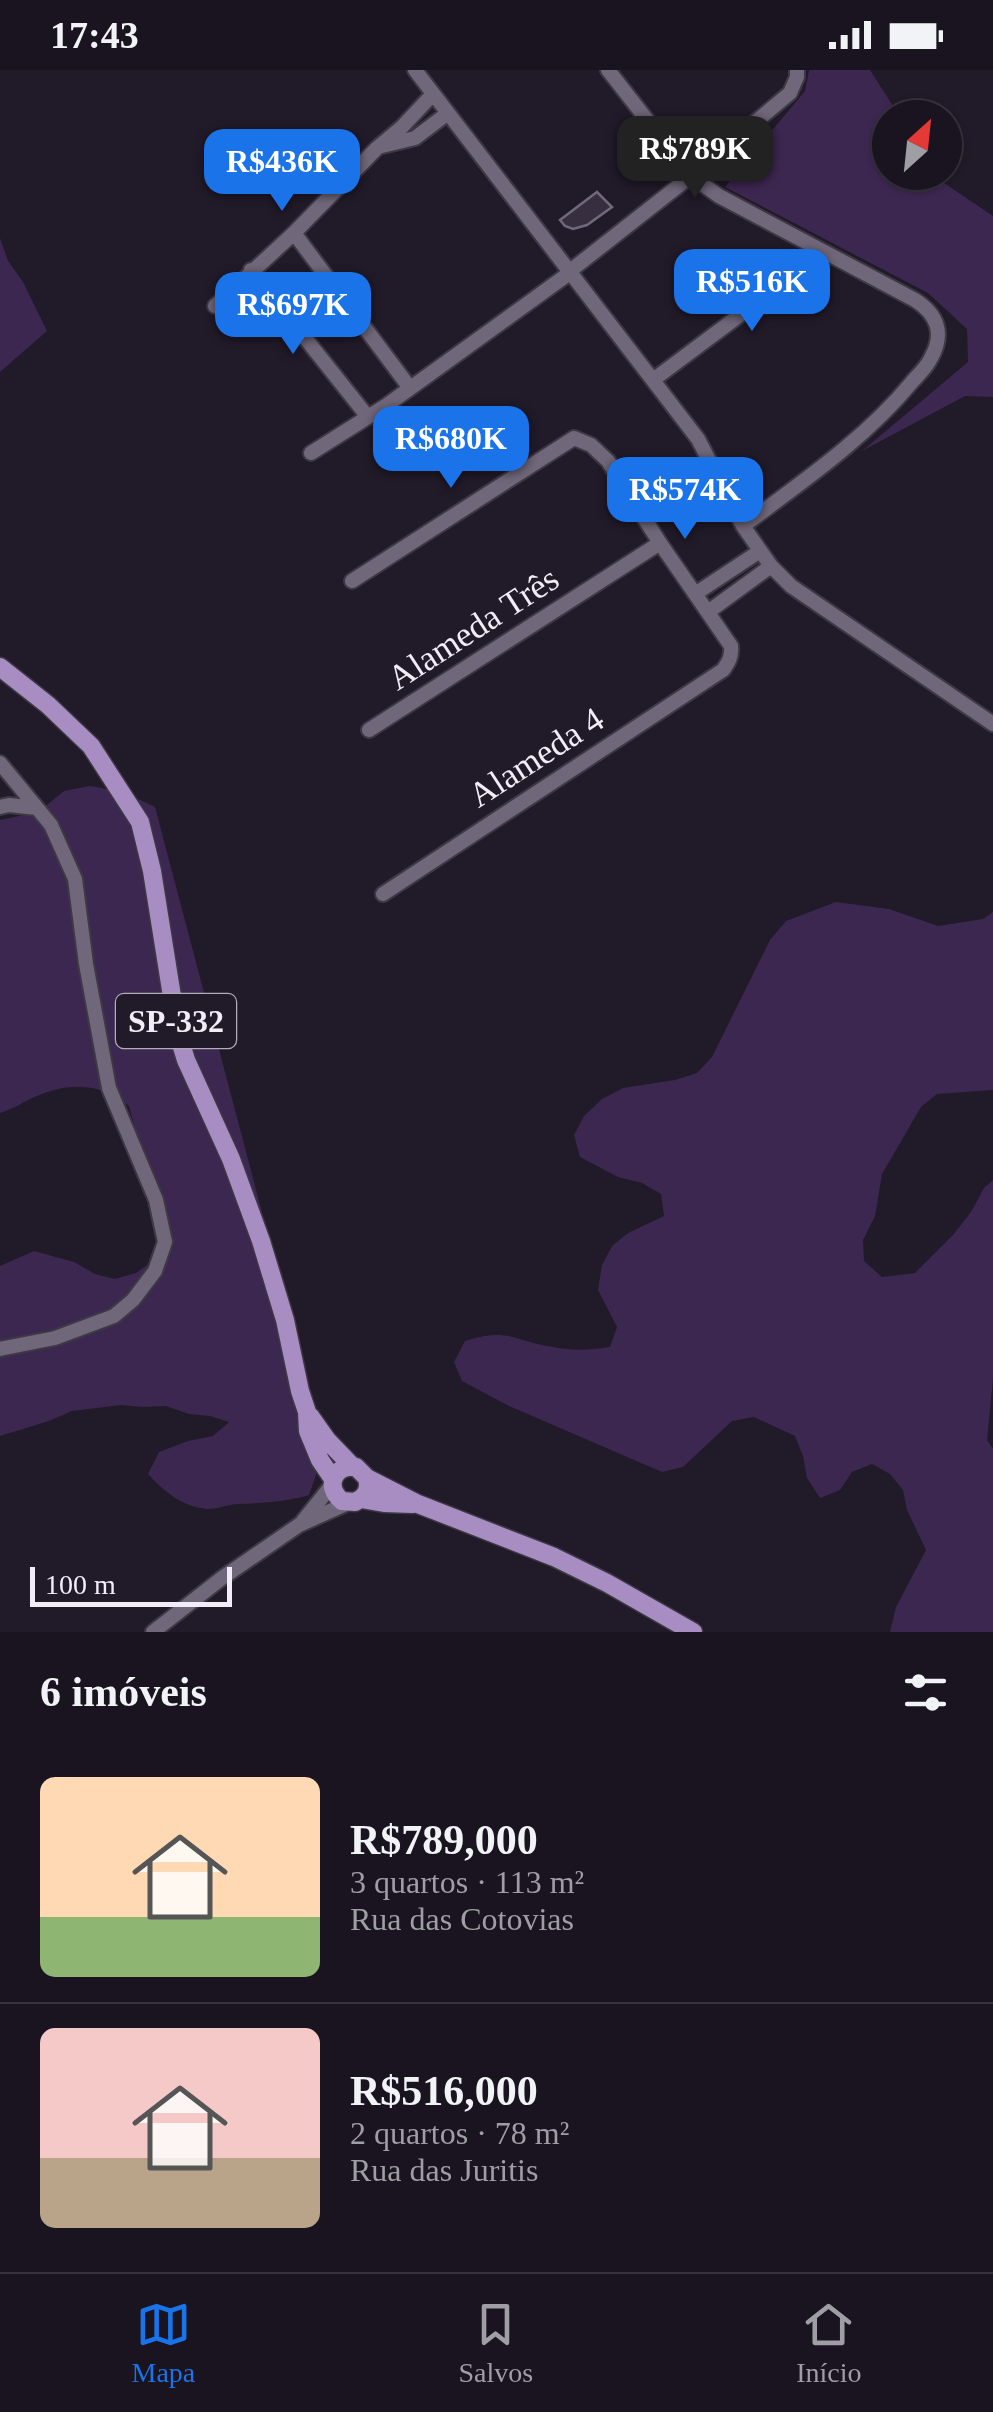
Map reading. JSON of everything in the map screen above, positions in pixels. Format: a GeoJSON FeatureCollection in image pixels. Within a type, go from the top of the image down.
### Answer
{"type":"FeatureCollection","features":[{"type":"Feature","properties":{"kind":"main road","name":"SP-332"},"geometry":{"type":"LineString","coordinates":[[0,668],[48,704],[91,746],[140,822],[152,871],[178,1034],[261,1241],[285,1320],[308,1430],[336,1496],[384,1504],[418,1504]]}},
{"type":"Feature","properties":{"kind":"main road","name":"SP-332"},"geometry":{"type":"LineString","coordinates":[[307,1412],[327,1440],[360,1472],[418,1504],[554,1557],[693,1632]]}},
{"type":"Feature","properties":{"kind":"main road"},"geometry":{"type":"LineString","coordinates":[[332,1482],[340,1469],[360,1472],[368,1490],[355,1501]]}},
{"type":"Feature","properties":{"kind":"street"},"geometry":{"type":"LineString","coordinates":[[415,70],[698,438],[743,526],[771,566],[791,586],[993,724]]}},
{"type":"Feature","properties":{"kind":"street"},"geometry":{"type":"LineString","coordinates":[[608,70],[691,176],[719,196],[915,300],[933,314],[938,326],[931,358],[884,415],[743,526]]}},
{"type":"Feature","properties":{"kind":"street"},"geometry":{"type":"LineString","coordinates":[[311,453],[410,388],[570,272],[790,93],[796,70]]}},
{"type":"Feature","properties":{"kind":"street"},"geometry":{"type":"LineString","coordinates":[[215,306],[433,94]]}},
{"type":"Feature","properties":{"kind":"street"},"geometry":{"type":"LineString","coordinates":[[377,148],[414,138],[448,114]]}},
{"type":"Feature","properties":{"kind":"street"},"geometry":{"type":"LineString","coordinates":[[294,233],[410,388]]}},
{"type":"Feature","properties":{"kind":"street"},"geometry":{"type":"LineString","coordinates":[[653,380],[824,252]]}},
{"type":"Feature","properties":{"kind":"street"},"geometry":{"type":"LineString","coordinates":[[251,270],[368,417]]}},
{"type":"Feature","properties":{"kind":"street"},"geometry":{"type":"LineString","coordinates":[[352,581],[574,438],[591,444],[608,461],[708,612],[771,566]]}},
{"type":"Feature","properties":{"kind":"street","name":"Alameda Três"},"geometry":{"type":"LineString","coordinates":[[369,730],[660,544]]}},
{"type":"Feature","properties":{"kind":"street"},"geometry":{"type":"LineString","coordinates":[[695,594],[760,551]]}},
{"type":"Feature","properties":{"kind":"street","name":"Alameda 4"},"geometry":{"type":"LineString","coordinates":[[383,894],[722,670],[729,663],[731,646],[708,612]]}},
{"type":"Feature","properties":{"kind":"street"},"geometry":{"type":"LineString","coordinates":[[0,763],[50,824],[75,879],[89,984],[109,1088],[156,1200],[165,1242],[155,1271],[114,1316],[56,1338],[0,1349]]}},
{"type":"Feature","properties":{"kind":"street"},"geometry":{"type":"LineString","coordinates":[[0,807],[37,808]]}},
{"type":"Feature","properties":{"kind":"street"},"geometry":{"type":"LineString","coordinates":[[299,1526],[332,1482]]}},
{"type":"Feature","properties":{"kind":"street"},"geometry":{"type":"LineString","coordinates":[[153,1632],[222,1578],[299,1526],[355,1501]]}},
{"type":"Feature","properties":{"kind":"shaded area"},"geometry":{"type":"Polygon","coordinates":[[[809,70],[870,70],[889,100],[872,100],[872,190],[954,190],[993,216],[993,397],[965,396],[862,451],[968,362],[967,329],[928,293],[725,187],[805,91],[809,70]]]}},
{"type":"Feature","properties":{"kind":"shaded area"},"geometry":{"type":"Polygon","coordinates":[[[0,238],[8,261],[47,331],[0,372],[0,238]]]}},
{"type":"Feature","properties":{"kind":"shaded area"},"geometry":{"type":"Polygon","coordinates":[[[89,786],[155,807],[291,1322],[301,1346],[317,1472],[309,1495],[208,1509],[174,1497],[148,1474],[159,1452],[213,1436],[229,1422],[166,1406],[121,1405],[72,1411],[0,1436],[0,1266],[34,1251],[115,1279],[136,1273],[158,1257],[164,1237],[129,1106],[97,1089],[74,1087],[50,1091],[0,1113],[0,820],[47,805],[64,791],[89,786]]]}},
{"type":"Feature","properties":{"kind":"shaded area"},"geometry":{"type":"Polygon","coordinates":[[[836,902],[889,909],[938,926],[983,919],[993,912],[993,1090],[937,1094],[921,1107],[882,1174],[875,1216],[863,1240],[864,1261],[882,1277],[915,1273],[953,1235],[993,1180],[993,1379],[987,1440],[993,1449],[993,1632],[890,1632],[896,1607],[926,1550],[907,1510],[903,1490],[890,1474],[872,1464],[852,1472],[840,1490],[820,1498],[807,1478],[795,1436],[754,1417],[732,1421],[683,1467],[662,1472],[509,1406],[462,1381],[454,1362],[465,1341],[492,1335],[567,1349],[610,1347],[617,1327],[598,1290],[602,1265],[612,1246],[628,1233],[664,1216],[661,1194],[580,1157],[574,1135],[584,1116],[602,1099],[623,1088],[697,1073],[712,1057],[770,940],[786,921],[836,902]]]}},
{"type":"Feature","properties":{"kind":"building"},"geometry":{"type":"Polygon","coordinates":[[[597,192],[612,207],[587,225],[573,229],[565,226],[560,220],[597,192]]]}}]}
